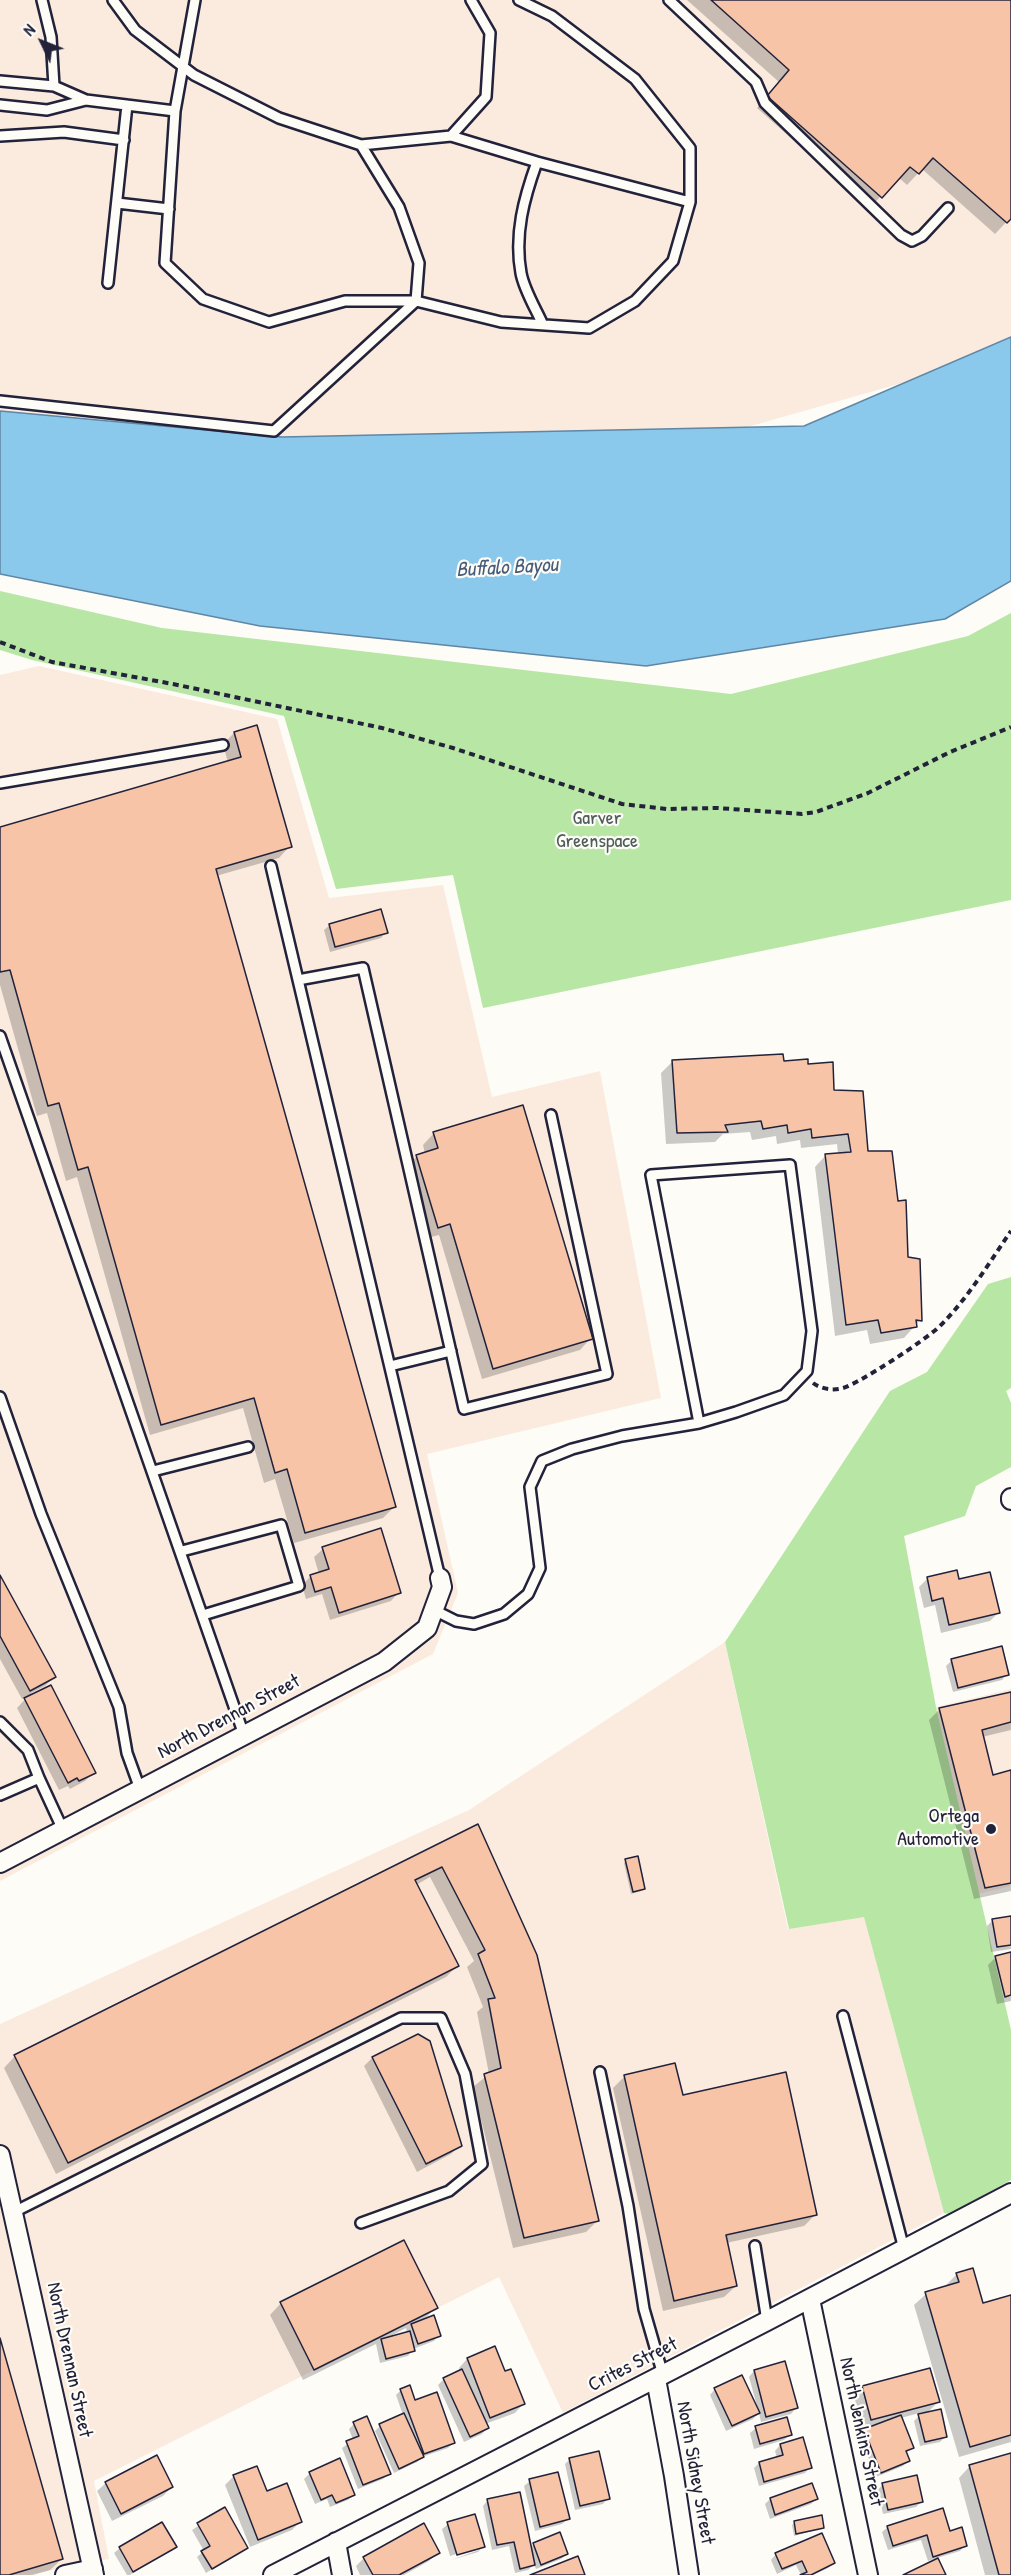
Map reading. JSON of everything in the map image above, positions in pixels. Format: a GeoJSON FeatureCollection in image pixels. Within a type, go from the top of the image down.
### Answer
{"type":"FeatureCollection","features":[{"type":"Feature","properties":{"kind":"street","name":"North Drennan Street"},"geometry":{"type":"LineString","coordinates":[[0,1863],[384,1662],[427,1628],[442,1587],[440,1578]]}},
{"type":"Feature","properties":{"kind":"street","name":"North Drennan Street"},"geometry":{"type":"LineString","coordinates":[[0,2155],[93,2572]]}},
{"type":"Feature","properties":{"kind":"street","name":"Crites Street"},"geometry":{"type":"LineString","coordinates":[[273,2575],[1011,2193]]}},
{"type":"Feature","properties":{"kind":"street","name":"North Jenkins Street"},"geometry":{"type":"LineString","coordinates":[[810,2299],[868,2575]]}},
{"type":"Feature","properties":{"kind":"street","name":"North Sidney Street"},"geometry":{"type":"LineString","coordinates":[[659,2377],[689,2575]]}},
{"type":"Feature","properties":{"kind":"street"},"geometry":{"type":"LineString","coordinates":[[336,2542],[342,2575]]}},
{"type":"Feature","properties":{"kind":"street"},"geometry":{"type":"LineString","coordinates":[[65,2575],[93,2572]]}},
{"type":"Feature","properties":{"kind":"lane"},"geometry":{"type":"LineString","coordinates":[[42,0],[51,37],[54,86]]}},
{"type":"Feature","properties":{"kind":"lane"},"geometry":{"type":"LineString","coordinates":[[113,0],[135,30],[184,68],[279,118],[361,145],[451,136],[537,162],[690,202]]}},
{"type":"Feature","properties":{"kind":"lane"},"geometry":{"type":"LineString","coordinates":[[195,0],[176,111],[165,263],[203,299],[269,322],[345,301],[416,301],[501,322],[589,328],[635,301],[673,261],[690,202],[690,148],[634,78],[552,16],[519,0]]}},
{"type":"Feature","properties":{"kind":"lane"},"geometry":{"type":"LineString","coordinates":[[451,136],[486,97],[490,33],[471,0]]}},
{"type":"Feature","properties":{"kind":"lane"},"geometry":{"type":"LineString","coordinates":[[669,0],[756,82],[765,103],[902,235],[912,241],[922,236],[948,208]]}},
{"type":"Feature","properties":{"kind":"lane"},"geometry":{"type":"LineString","coordinates":[[0,81],[54,86],[86,100],[176,111]]}},
{"type":"Feature","properties":{"kind":"lane"},"geometry":{"type":"LineString","coordinates":[[0,105],[47,110],[86,100]]}},
{"type":"Feature","properties":{"kind":"lane"},"geometry":{"type":"LineString","coordinates":[[108,283],[128,105]]}},
{"type":"Feature","properties":{"kind":"lane"},"geometry":{"type":"LineString","coordinates":[[0,136],[64,132],[124,140]]}},
{"type":"Feature","properties":{"kind":"lane"},"geometry":{"type":"LineString","coordinates":[[0,401],[274,431],[416,301],[419,263],[399,207],[361,145]]}},
{"type":"Feature","properties":{"kind":"lane"},"geometry":{"type":"LineString","coordinates":[[537,162],[525,194],[518,236],[521,274],[543,325]]}},
{"type":"Feature","properties":{"kind":"lane"},"geometry":{"type":"LineString","coordinates":[[117,203],[168,209]]}},
{"type":"Feature","properties":{"kind":"lane"},"geometry":{"type":"LineString","coordinates":[[0,783],[223,745]]}},
{"type":"Feature","properties":{"kind":"lane"},"geometry":{"type":"LineString","coordinates":[[271,866],[440,1578]]}},
{"type":"Feature","properties":{"kind":"lane"},"geometry":{"type":"LineString","coordinates":[[298,980],[363,968],[464,1409],[607,1374],[551,1115]]}},
{"type":"Feature","properties":{"kind":"lane"},"geometry":{"type":"LineString","coordinates":[[0,1036],[182,1551],[244,1735]]}},
{"type":"Feature","properties":{"kind":"lane"},"geometry":{"type":"LineString","coordinates":[[434,1610],[456,1621],[474,1624],[504,1614],[528,1594],[540,1568],[530,1486],[542,1461],[572,1449],[622,1436],[699,1423],[784,1395],[807,1371],[812,1331],[790,1165],[651,1175],[699,1423]]}},
{"type":"Feature","properties":{"kind":"lane"},"geometry":{"type":"LineString","coordinates":[[390,1366],[451,1351]]}},
{"type":"Feature","properties":{"kind":"lane"},"geometry":{"type":"LineString","coordinates":[[0,1397],[40,1514],[119,1707],[127,1753],[140,1789]]}},
{"type":"Feature","properties":{"kind":"lane"},"geometry":{"type":"LineString","coordinates":[[153,1471],[248,1447]]}},
{"type":"Feature","properties":{"kind":"lane"},"geometry":{"type":"LineString","coordinates":[[182,1551],[281,1525],[299,1586],[203,1615]]}},
{"type":"Feature","properties":{"kind":"lane"},"geometry":{"type":"LineString","coordinates":[[0,1722],[27,1750],[63,1830]]}},
{"type":"Feature","properties":{"kind":"lane"},"geometry":{"type":"LineString","coordinates":[[0,1796],[39,1778]]}},
{"type":"Feature","properties":{"kind":"lane"},"geometry":{"type":"LineString","coordinates":[[843,2016],[904,2249]]}},
{"type":"Feature","properties":{"kind":"lane"},"geometry":{"type":"LineString","coordinates":[[14,2212],[401,2018],[441,2018],[465,2074],[482,2164],[449,2191],[361,2223]]}},
{"type":"Feature","properties":{"kind":"lane"},"geometry":{"type":"LineString","coordinates":[[600,2072],[628,2206],[644,2309],[659,2377]]}},
{"type":"Feature","properties":{"kind":"lane"},"geometry":{"type":"LineString","coordinates":[[755,2246],[767,2321]]}},
{"type":"Feature","properties":{"kind":"path"},"geometry":{"type":"LineString","coordinates":[[0,642],[52,662],[173,684],[382,728],[453,748],[622,804],[644,808],[717,808],[802,814],[816,812],[868,793],[950,752],[1011,727]]}},
{"type":"Feature","properties":{"kind":"path"},"geometry":{"type":"LineString","coordinates":[[803,1376],[821,1389],[843,1388],[882,1366],[938,1328],[961,1303],[1011,1230]]}},
{"type":"Feature","properties":{"kind":"shaded area"},"geometry":{"type":"Polygon","coordinates":[[[0,0],[1011,0],[1011,352],[744,428],[282,437],[0,411],[0,0]]]}},
{"type":"Feature","properties":{"kind":"shaded area"},"geometry":{"type":"Polygon","coordinates":[[[39,666],[277,719],[329,898],[443,885],[492,1097],[600,1071],[661,1398],[427,1454],[458,1593],[433,1654],[0,1881],[0,675],[39,666]]]}},
{"type":"Feature","properties":{"kind":"shaded area"},"geometry":{"type":"Polygon","coordinates":[[[725,1642],[788,1929],[864,1916],[944,2213],[563,2413],[499,2277],[94,2481],[109,2559],[28,2575],[0,2575],[0,2024],[469,1810],[725,1642]]]}},
{"type":"Feature","properties":{"kind":"shaded area","name":"Ortega Automotive"},"geometry":{"type":"Polygon","coordinates":[[[1011,1689],[1011,1886],[978,1894],[936,1707],[1011,1689]]]}},
{"type":"Feature","properties":{"kind":"green space","name":"Garver Greenspace"},"geometry":{"type":"Polygon","coordinates":[[[0,591],[162,628],[731,694],[968,636],[1011,613],[1011,900],[483,1008],[453,875],[336,889],[284,716],[32,660],[0,650],[0,591]]]}},
{"type":"Feature","properties":{"kind":"green space"},"geometry":{"type":"Polygon","coordinates":[[[1011,1277],[1011,1388],[1006,1391],[1011,1403],[1011,1467],[976,1486],[965,1516],[904,1536],[936,1707],[1011,2030],[1011,2180],[949,2214],[944,2213],[864,1917],[789,1929],[725,1642],[890,1391],[927,1372],[988,1284],[1011,1277]]]}},
{"type":"Feature","properties":{"kind":"water","name":"Buffalo Bayou"},"geometry":{"type":"Polygon","coordinates":[[[1011,337],[1011,581],[945,619],[646,666],[260,626],[0,574],[0,411],[282,437],[804,426],[1011,337]]]}},
{"type":"Feature","properties":{"kind":"building"},"geometry":{"type":"Polygon","coordinates":[[[711,0],[1011,0],[1011,219],[1007,223],[933,158],[919,174],[910,167],[882,198],[767,96],[789,70],[711,0]]]}},
{"type":"Feature","properties":{"kind":"building"},"geometry":{"type":"Polygon","coordinates":[[[257,725],[292,847],[216,869],[396,1507],[305,1533],[287,1469],[275,1473],[254,1398],[161,1425],[88,1167],[78,1170],[59,1103],[48,1106],[10,970],[0,972],[0,827],[241,757],[234,732],[257,725]]]}},
{"type":"Feature","properties":{"kind":"building"},"geometry":{"type":"Polygon","coordinates":[[[381,909],[388,933],[335,947],[329,924],[381,909]]]}},
{"type":"Feature","properties":{"kind":"building"},"geometry":{"type":"Polygon","coordinates":[[[783,1054],[784,1061],[808,1059],[808,1064],[833,1062],[834,1090],[863,1091],[868,1151],[892,1151],[898,1201],[906,1200],[908,1257],[920,1259],[922,1321],[916,1320],[917,1327],[881,1333],[878,1320],[846,1325],[825,1154],[851,1152],[848,1134],[812,1138],[811,1129],[788,1133],[787,1125],[763,1129],[761,1121],[725,1125],[728,1132],[677,1133],[672,1060],[783,1054]]]}},
{"type":"Feature","properties":{"kind":"building"},"geometry":{"type":"Polygon","coordinates":[[[523,1105],[593,1339],[493,1369],[450,1224],[438,1228],[416,1155],[438,1148],[433,1132],[523,1105]]]}},
{"type":"Feature","properties":{"kind":"building"},"geometry":{"type":"Polygon","coordinates":[[[381,1528],[401,1593],[339,1613],[331,1587],[315,1592],[310,1575],[329,1569],[322,1547],[381,1528]]]}},
{"type":"Feature","properties":{"kind":"building"},"geometry":{"type":"Polygon","coordinates":[[[957,1570],[959,1579],[990,1572],[1000,1613],[949,1625],[943,1598],[932,1601],[927,1577],[957,1570]]]}},
{"type":"Feature","properties":{"kind":"building"},"geometry":{"type":"Polygon","coordinates":[[[0,1575],[56,1677],[30,1691],[0,1636],[0,1575]]]}},
{"type":"Feature","properties":{"kind":"building"},"geometry":{"type":"Polygon","coordinates":[[[1002,1646],[1009,1675],[958,1688],[951,1659],[1002,1646]]]}},
{"type":"Feature","properties":{"kind":"building"},"geometry":{"type":"Polygon","coordinates":[[[51,1685],[96,1773],[79,1781],[77,1778],[68,1783],[24,1698],[51,1685]]]}},
{"type":"Feature","properties":{"kind":"building","name":"Ortega Automotive"},"geometry":{"type":"Polygon","coordinates":[[[1011,1692],[1011,1722],[982,1730],[993,1775],[1011,1770],[1011,1883],[985,1888],[939,1708],[1011,1692]]]}},
{"type":"Feature","properties":{"kind":"building"},"geometry":{"type":"Polygon","coordinates":[[[478,1824],[537,1955],[599,2221],[524,2238],[484,2074],[501,2068],[488,1999],[495,1998],[478,1954],[485,1950],[442,1867],[415,1880],[459,1966],[68,2163],[14,2055],[478,1824]]]}},
{"type":"Feature","properties":{"kind":"building"},"geometry":{"type":"Polygon","coordinates":[[[638,1856],[645,1889],[633,1892],[625,1859],[638,1856]]]}},
{"type":"Feature","properties":{"kind":"building"},"geometry":{"type":"Polygon","coordinates":[[[1011,1916],[1011,1945],[997,1947],[992,1919],[1011,1916]]]}},
{"type":"Feature","properties":{"kind":"building"},"geometry":{"type":"Polygon","coordinates":[[[1011,1952],[1011,1995],[1005,1997],[995,1956],[1011,1952]]]}},
{"type":"Feature","properties":{"kind":"building"},"geometry":{"type":"Polygon","coordinates":[[[418,2034],[430,2041],[462,2146],[426,2164],[372,2057],[418,2034]]]}},
{"type":"Feature","properties":{"kind":"building"},"geometry":{"type":"Polygon","coordinates":[[[675,2063],[683,2095],[786,2072],[817,2215],[726,2235],[737,2286],[674,2301],[624,2075],[675,2063]]]}},
{"type":"Feature","properties":{"kind":"building"},"geometry":{"type":"Polygon","coordinates":[[[404,2240],[438,2308],[314,2370],[280,2302],[404,2240]]]}},
{"type":"Feature","properties":{"kind":"building"},"geometry":{"type":"Polygon","coordinates":[[[973,2268],[983,2303],[1011,2295],[1011,2435],[970,2447],[925,2292],[959,2282],[956,2273],[973,2268]]]}},
{"type":"Feature","properties":{"kind":"building"},"geometry":{"type":"Polygon","coordinates":[[[434,2315],[441,2336],[418,2344],[411,2324],[434,2315]]]}},
{"type":"Feature","properties":{"kind":"building"},"geometry":{"type":"Polygon","coordinates":[[[410,2331],[415,2351],[386,2359],[381,2339],[410,2331]]]}},
{"type":"Feature","properties":{"kind":"building"},"geometry":{"type":"Polygon","coordinates":[[[0,2338],[63,2559],[9,2575],[0,2575],[0,2338]]]}},
{"type":"Feature","properties":{"kind":"building"},"geometry":{"type":"Polygon","coordinates":[[[495,2346],[505,2371],[511,2369],[525,2404],[490,2418],[467,2358],[495,2346]]]}},
{"type":"Feature","properties":{"kind":"building"},"geometry":{"type":"Polygon","coordinates":[[[785,2361],[798,2408],[766,2417],[754,2370],[785,2361]]]}},
{"type":"Feature","properties":{"kind":"building"},"geometry":{"type":"Polygon","coordinates":[[[930,2368],[940,2402],[871,2420],[862,2386],[930,2368]]]}},
{"type":"Feature","properties":{"kind":"building"},"geometry":{"type":"Polygon","coordinates":[[[462,2369],[489,2428],[470,2437],[443,2378],[462,2369]]]}},
{"type":"Feature","properties":{"kind":"building"},"geometry":{"type":"Polygon","coordinates":[[[742,2375],[760,2413],[732,2426],[714,2388],[742,2375]]]}},
{"type":"Feature","properties":{"kind":"building"},"geometry":{"type":"Polygon","coordinates":[[[410,2385],[415,2400],[437,2392],[455,2443],[424,2454],[400,2389],[410,2385]]]}},
{"type":"Feature","properties":{"kind":"building"},"geometry":{"type":"Polygon","coordinates":[[[941,2409],[947,2437],[925,2442],[918,2414],[941,2409]]]}},
{"type":"Feature","properties":{"kind":"building"},"geometry":{"type":"Polygon","coordinates":[[[404,2413],[424,2457],[399,2469],[379,2424],[404,2413]]]}},
{"type":"Feature","properties":{"kind":"building"},"geometry":{"type":"Polygon","coordinates":[[[901,2415],[914,2448],[906,2451],[910,2461],[881,2473],[864,2429],[901,2415]]]}},
{"type":"Feature","properties":{"kind":"building"},"geometry":{"type":"Polygon","coordinates":[[[367,2416],[391,2474],[363,2485],[346,2441],[359,2436],[353,2422],[367,2416]]]}},
{"type":"Feature","properties":{"kind":"building"},"geometry":{"type":"Polygon","coordinates":[[[787,2417],[792,2435],[760,2444],[755,2426],[787,2417]]]}},
{"type":"Feature","properties":{"kind":"building"},"geometry":{"type":"Polygon","coordinates":[[[803,2437],[812,2468],[764,2482],[759,2462],[783,2455],[780,2444],[803,2437]]]}},
{"type":"Feature","properties":{"kind":"building"},"geometry":{"type":"Polygon","coordinates":[[[599,2451],[610,2499],[580,2506],[569,2458],[599,2451]]]}},
{"type":"Feature","properties":{"kind":"building"},"geometry":{"type":"Polygon","coordinates":[[[1011,2453],[1011,2575],[999,2575],[969,2465],[1011,2453]]]}},
{"type":"Feature","properties":{"kind":"building"},"geometry":{"type":"Polygon","coordinates":[[[157,2455],[173,2487],[121,2514],[105,2482],[157,2455]]]}},
{"type":"Feature","properties":{"kind":"building"},"geometry":{"type":"Polygon","coordinates":[[[340,2458],[355,2495],[336,2503],[332,2495],[321,2500],[309,2472],[340,2458]]]}},
{"type":"Feature","properties":{"kind":"building"},"geometry":{"type":"Polygon","coordinates":[[[257,2466],[267,2491],[287,2483],[302,2522],[258,2540],[233,2475],[257,2466]]]}},
{"type":"Feature","properties":{"kind":"building"},"geometry":{"type":"Polygon","coordinates":[[[558,2472],[570,2519],[540,2527],[529,2479],[558,2472]]]}},
{"type":"Feature","properties":{"kind":"building"},"geometry":{"type":"Polygon","coordinates":[[[917,2475],[923,2502],[888,2510],[882,2483],[917,2475]]]}},
{"type":"Feature","properties":{"kind":"building"},"geometry":{"type":"Polygon","coordinates":[[[812,2483],[818,2499],[775,2515],[770,2498],[812,2483]]]}},
{"type":"Feature","properties":{"kind":"building"},"geometry":{"type":"Polygon","coordinates":[[[520,2492],[535,2565],[520,2569],[514,2542],[497,2545],[487,2499],[520,2492]]]}},
{"type":"Feature","properties":{"kind":"building"},"geometry":{"type":"Polygon","coordinates":[[[225,2507],[248,2548],[212,2569],[201,2551],[210,2546],[197,2523],[225,2507]]]}},
{"type":"Feature","properties":{"kind":"building"},"geometry":{"type":"Polygon","coordinates":[[[943,2508],[950,2531],[962,2527],[967,2546],[933,2557],[927,2535],[893,2546],[887,2526],[943,2508]]]}},
{"type":"Feature","properties":{"kind":"building"},"geometry":{"type":"Polygon","coordinates":[[[475,2514],[485,2547],[457,2555],[447,2522],[475,2514]]]}},
{"type":"Feature","properties":{"kind":"building"},"geometry":{"type":"Polygon","coordinates":[[[822,2515],[824,2528],[796,2534],[794,2521],[822,2515]]]}},
{"type":"Feature","properties":{"kind":"building"},"geometry":{"type":"Polygon","coordinates":[[[162,2522],[177,2547],[133,2572],[119,2547],[162,2522]]]}},
{"type":"Feature","properties":{"kind":"building"},"geometry":{"type":"Polygon","coordinates":[[[424,2523],[440,2553],[399,2575],[373,2575],[363,2557],[424,2523]]]}},
{"type":"Feature","properties":{"kind":"building"},"geometry":{"type":"Polygon","coordinates":[[[560,2532],[568,2554],[541,2565],[533,2543],[560,2532]]]}},
{"type":"Feature","properties":{"kind":"building"},"geometry":{"type":"Polygon","coordinates":[[[822,2533],[835,2563],[811,2575],[800,2575],[807,2572],[802,2561],[782,2569],[775,2553],[822,2533]]]}},
{"type":"Feature","properties":{"kind":"building"},"geometry":{"type":"Polygon","coordinates":[[[578,2556],[585,2575],[530,2575],[578,2556]]]}},
{"type":"Feature","properties":{"kind":"building"},"geometry":{"type":"Polygon","coordinates":[[[938,2558],[946,2575],[903,2575],[938,2558]]]}},
{"type":"Feature","properties":{"kind":"place","name":"Ortega Automotive"},"geometry":{"type":"Point","coordinates":[991,1829]}}]}
